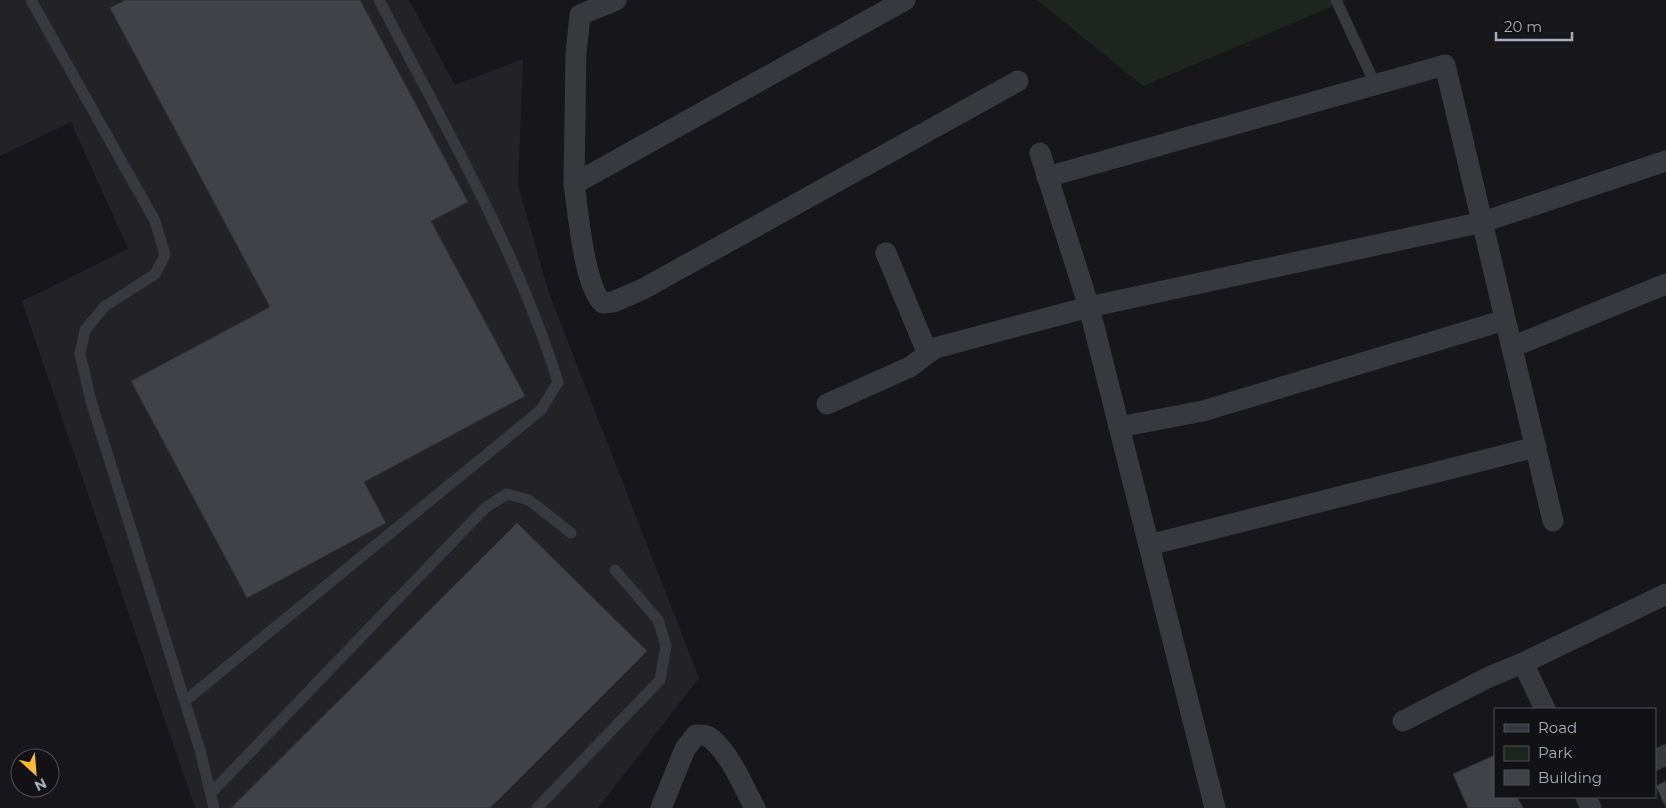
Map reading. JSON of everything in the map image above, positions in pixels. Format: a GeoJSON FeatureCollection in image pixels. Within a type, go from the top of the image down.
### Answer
{"type":"FeatureCollection","features":[{"type":"Feature","properties":{"kind":"street"},"geometry":{"type":"LineString","coordinates":[[616,0],[580,8],[576,53],[574,184],[592,286],[597,298],[603,303],[614,302],[643,289],[1018,81]]}},
{"type":"Feature","properties":{"kind":"street"},"geometry":{"type":"LineString","coordinates":[[574,184],[906,0]]}},
{"type":"Feature","properties":{"kind":"street"},"geometry":{"type":"LineString","coordinates":[[1047,176],[1376,86],[1445,65],[1553,521]]}},
{"type":"Feature","properties":{"kind":"street"},"geometry":{"type":"LineString","coordinates":[[1040,153],[1089,307],[1215,808]]}},
{"type":"Feature","properties":{"kind":"street"},"geometry":{"type":"LineString","coordinates":[[827,404],[910,367],[927,352],[935,348],[1089,307],[1482,222],[1666,161]]}},
{"type":"Feature","properties":{"kind":"street"},"geometry":{"type":"LineString","coordinates":[[886,254],[927,352]]}},
{"type":"Feature","properties":{"kind":"street"},"geometry":{"type":"LineString","coordinates":[[1512,348],[1666,284]]}},
{"type":"Feature","properties":{"kind":"street"},"geometry":{"type":"LineString","coordinates":[[1119,427],[1203,411],[1505,320]]}},
{"type":"Feature","properties":{"kind":"street"},"geometry":{"type":"LineString","coordinates":[[1148,545],[1536,447]]}},
{"type":"Feature","properties":{"kind":"street"},"geometry":{"type":"LineString","coordinates":[[1403,722],[1481,681],[1523,663],[1666,594]]}},
{"type":"Feature","properties":{"kind":"street"},"geometry":{"type":"LineString","coordinates":[[1523,663],[1545,708]]}},
{"type":"Feature","properties":{"kind":"street"},"geometry":{"type":"LineString","coordinates":[[661,808],[685,749],[696,735],[706,735],[714,740],[728,760],[755,808]]}},
{"type":"Feature","properties":{"kind":"lane"},"geometry":{"type":"LineString","coordinates":[[31,0],[155,222],[165,255],[155,274],[104,307],[85,330],[80,354],[91,401],[185,701],[214,808]]}},
{"type":"Feature","properties":{"kind":"lane"},"geometry":{"type":"LineString","coordinates":[[185,701],[541,410],[558,382],[544,337],[494,219],[378,0]]}},
{"type":"Feature","properties":{"kind":"lane"},"geometry":{"type":"LineString","coordinates":[[1336,0],[1376,86]]}},
{"type":"Feature","properties":{"kind":"lane"},"geometry":{"type":"LineString","coordinates":[[211,793],[484,508],[507,494],[529,500],[571,533]]}},
{"type":"Feature","properties":{"kind":"lane"},"geometry":{"type":"LineString","coordinates":[[537,808],[660,680],[666,646],[658,620],[615,570]]}},
{"type":"Feature","properties":{"kind":"shaded area"},"geometry":{"type":"Polygon","coordinates":[[[0,0],[409,0],[455,85],[523,59],[518,185],[549,293],[699,678],[598,808],[195,808],[22,301],[128,249],[71,122],[0,156],[0,0]]]}},
{"type":"Feature","properties":{"kind":"green space"},"geometry":{"type":"Polygon","coordinates":[[[1037,0],[1348,0],[1143,86],[1037,0]]]}},
{"type":"Feature","properties":{"kind":"building"},"geometry":{"type":"Polygon","coordinates":[[[125,0],[360,0],[468,202],[431,221],[525,396],[364,482],[386,523],[247,598],[131,381],[270,307],[110,8],[125,0]]]}},
{"type":"Feature","properties":{"kind":"building"},"geometry":{"type":"Polygon","coordinates":[[[517,523],[647,651],[490,808],[231,808],[517,523]]]}},
{"type":"Feature","properties":{"kind":"building"},"geometry":{"type":"Polygon","coordinates":[[[1494,755],[1494,798],[1518,798],[1523,808],[1468,808],[1453,774],[1494,755]]]}},
{"type":"Feature","properties":{"kind":"building"},"geometry":{"type":"Polygon","coordinates":[[[1666,781],[1666,808],[1656,786],[1666,781]]]}}]}
